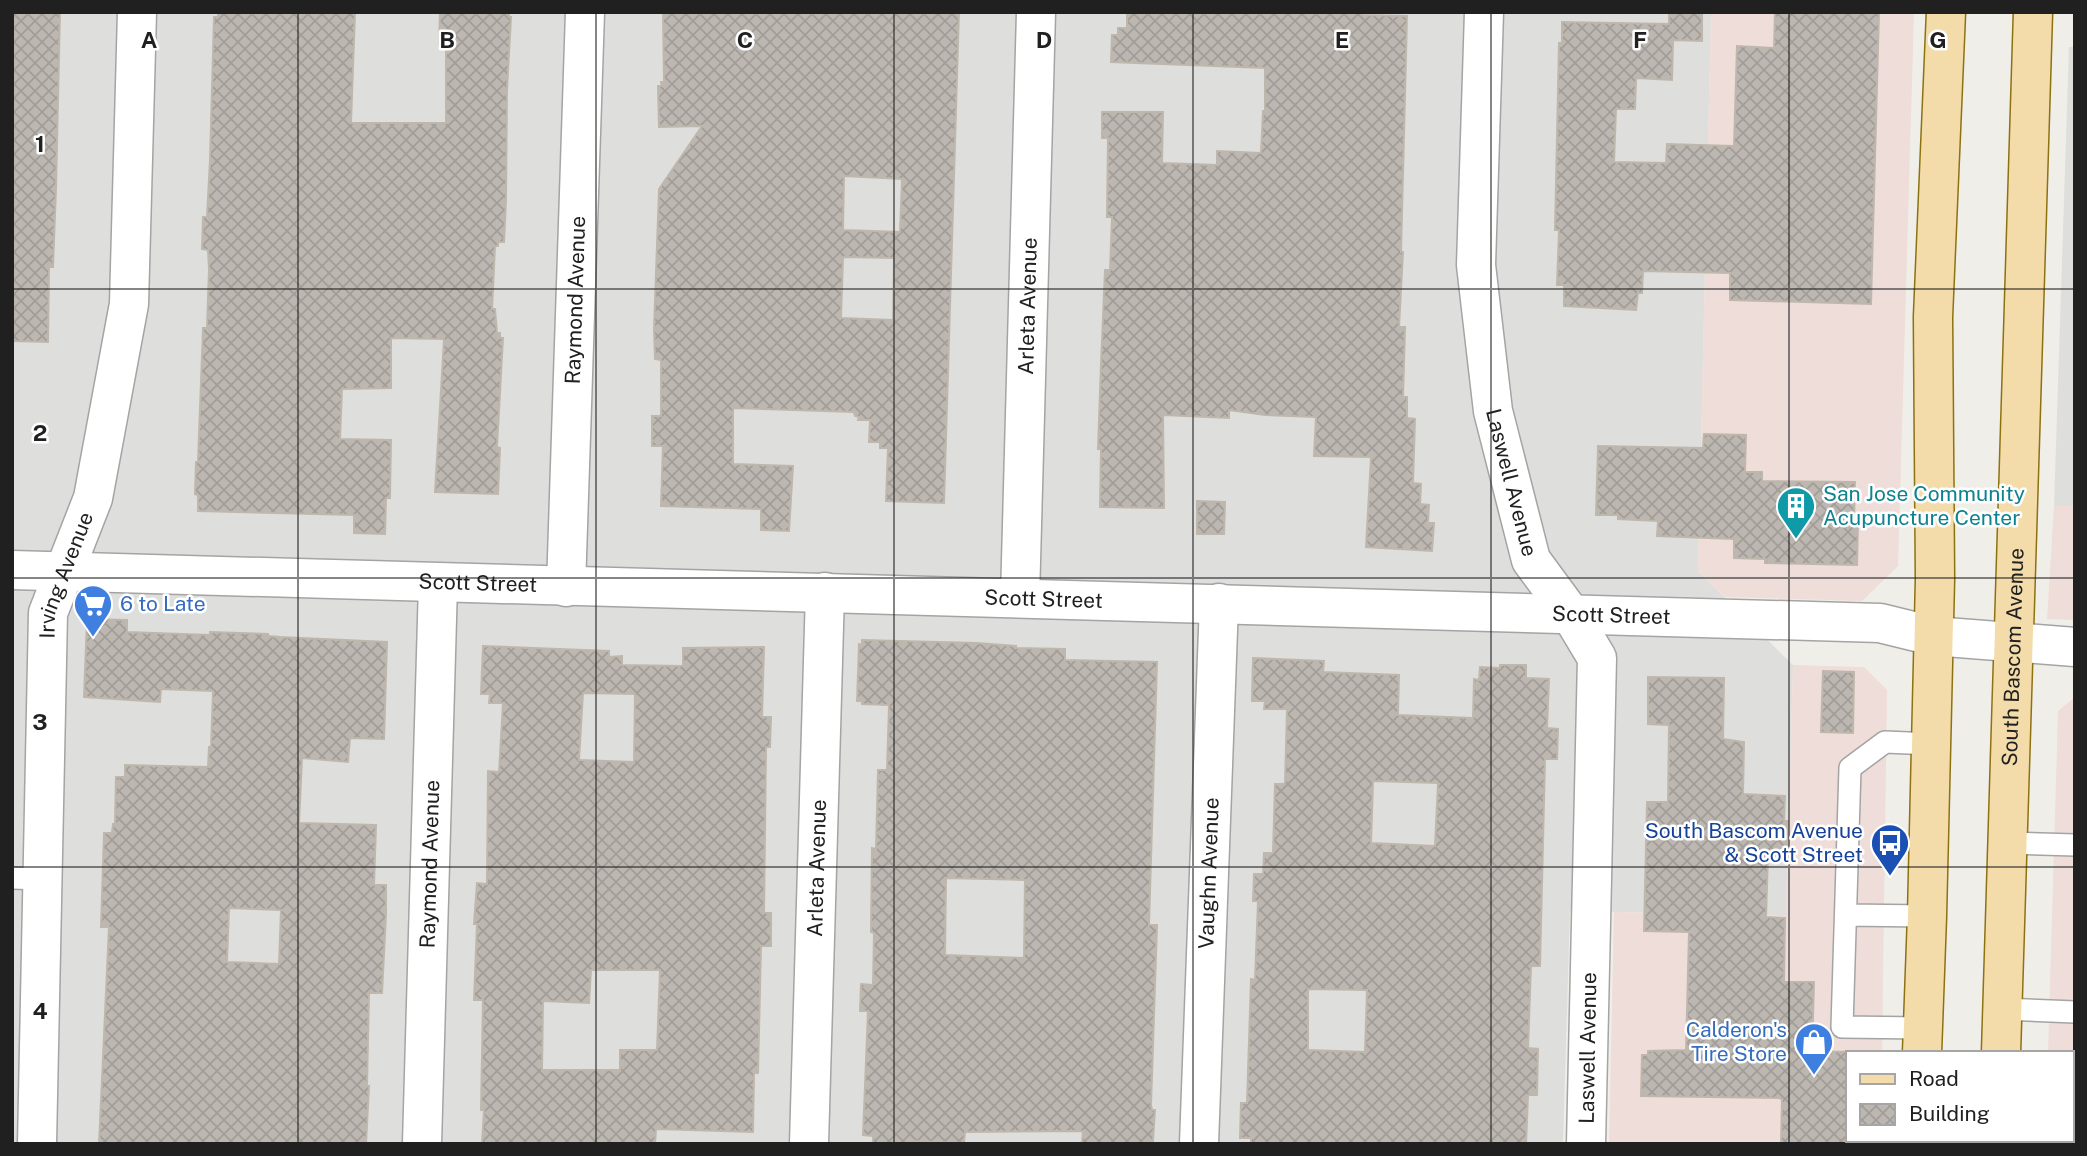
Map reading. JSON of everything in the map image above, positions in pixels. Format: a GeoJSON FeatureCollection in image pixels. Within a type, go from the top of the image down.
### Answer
{"type":"FeatureCollection","features":[{"type":"Feature","properties":{"kind":"main road"},"geometry":{"type":"LineString","coordinates":[[1922,1040],[1933,636],[1933,317],[1946,12]]}},
{"type":"Feature","properties":{"kind":"main road","name":"South Bascom Avenue"},"geometry":{"type":"LineString","coordinates":[[2001,1051],[2033,12]]}},
{"type":"Feature","properties":{"kind":"street","name":"Irving Avenue"},"geometry":{"type":"LineString","coordinates":[[37,1144],[27,878],[48,613],[93,498],[130,304],[137,12]]}},
{"type":"Feature","properties":{"kind":"street","name":"Raymond Avenue"},"geometry":{"type":"LineString","coordinates":[[566,587],[585,12]]}},
{"type":"Feature","properties":{"kind":"street","name":"Arleta Avenue"},"geometry":{"type":"LineString","coordinates":[[1020,598],[1036,12]]}},
{"type":"Feature","properties":{"kind":"street","name":"Laswell Avenue"},"geometry":{"type":"LineString","coordinates":[[1484,12],[1476,265],[1493,411],[1531,560],[1570,613],[1597,658],[1586,1144]]}},
{"type":"Feature","properties":{"kind":"street","name":"Scott Street"},"geometry":{"type":"LineString","coordinates":[[12,570],[1880,623],[1933,636],[2075,647]]}},
{"type":"Feature","properties":{"kind":"street","name":"Raymond Avenue"},"geometry":{"type":"LineString","coordinates":[[422,1144],[438,583]]}},
{"type":"Feature","properties":{"kind":"street","name":"Arleta Avenue"},"geometry":{"type":"LineString","coordinates":[[809,1144],[825,592]]}},
{"type":"Feature","properties":{"kind":"street","name":"Vaughn Avenue"},"geometry":{"type":"LineString","coordinates":[[1199,1144],[1219,603]]}},
{"type":"Feature","properties":{"kind":"lane"},"geometry":{"type":"LineString","coordinates":[[1922,1040],[1842,1027],[1850,768],[1885,742],[1931,744]]}},
{"type":"Feature","properties":{"kind":"lane"},"geometry":{"type":"LineString","coordinates":[[2008,843],[2075,845]]}},
{"type":"Feature","properties":{"kind":"lane"},"geometry":{"type":"LineString","coordinates":[[1846,915],[1927,916]]}},
{"type":"Feature","properties":{"kind":"lane"},"geometry":{"type":"LineString","coordinates":[[2002,1009],[2075,1012]]}},
{"type":"Feature","properties":{"kind":"shaded area"},"geometry":{"type":"Polygon","coordinates":[[[12,12],[1711,12],[1698,571],[1793,665],[1786,916],[1570,911],[1563,1144],[12,1144],[12,12]]]}},
{"type":"Feature","properties":{"kind":"shaded area"},"geometry":{"type":"Polygon","coordinates":[[[1711,12],[1914,12],[1898,566],[1862,601],[1725,597],[1698,571],[1711,12]]]}},
{"type":"Feature","properties":{"kind":"shaded area"},"geometry":{"type":"Polygon","coordinates":[[[2069,47],[2075,47],[2075,506],[2054,506],[2069,47]]]}},
{"type":"Feature","properties":{"kind":"shaded area"},"geometry":{"type":"Polygon","coordinates":[[[2054,506],[2075,506],[2075,620],[2047,619],[2054,506]]]}},
{"type":"Feature","properties":{"kind":"shaded area"},"geometry":{"type":"Polygon","coordinates":[[[1793,665],[1864,667],[1887,690],[1882,1051],[1846,1051],[1846,1142],[1880,1144],[1609,1144],[1614,912],[1786,916],[1793,665]]]}},
{"type":"Feature","properties":{"kind":"shaded area"},"geometry":{"type":"Polygon","coordinates":[[[2075,697],[2075,1144],[2045,1144],[2073,1142],[2073,1051],[2048,1051],[2058,711],[2075,697]]]}},
{"type":"Feature","properties":{"kind":"building"},"geometry":{"type":"Polygon","coordinates":[[[12,12],[60,12],[56,188],[53,267],[49,267],[48,342],[12,341],[12,12]]]}},
{"type":"Feature","properties":{"kind":"building"},"geometry":{"type":"Polygon","coordinates":[[[218,12],[355,12],[351,123],[446,123],[446,45],[439,45],[440,12],[509,12],[511,17],[504,242],[498,242],[498,246],[495,246],[492,309],[495,309],[497,333],[503,338],[497,447],[500,448],[498,494],[435,492],[444,339],[391,338],[391,388],[342,389],[340,439],[391,440],[390,498],[386,498],[385,534],[354,533],[354,515],[198,511],[198,495],[195,494],[196,462],[209,269],[208,250],[202,249],[203,217],[207,217],[214,17],[218,17],[218,12]]]}},
{"type":"Feature","properties":{"kind":"building"},"geometry":{"type":"Polygon","coordinates":[[[663,12],[959,12],[944,503],[886,501],[888,448],[880,448],[880,442],[869,442],[870,420],[858,420],[859,417],[855,416],[854,412],[733,408],[733,464],[793,466],[789,531],[761,530],[761,509],[661,506],[663,446],[652,446],[652,416],[661,416],[661,360],[655,359],[654,329],[659,189],[702,126],[659,127],[658,86],[662,86],[661,82],[664,82],[663,12]],[[844,176],[843,230],[900,232],[902,179],[844,176]],[[843,257],[841,318],[893,320],[894,258],[843,257]]]}},
{"type":"Feature","properties":{"kind":"building"},"geometry":{"type":"Polygon","coordinates":[[[1127,12],[1363,12],[1363,15],[1407,16],[1399,327],[1405,327],[1403,397],[1407,397],[1407,418],[1415,419],[1413,483],[1421,484],[1420,504],[1429,505],[1428,523],[1434,523],[1432,551],[1366,547],[1371,457],[1314,456],[1316,417],[1229,410],[1229,418],[1163,415],[1164,508],[1100,507],[1101,449],[1098,449],[1101,364],[1105,270],[1110,270],[1112,217],[1107,217],[1108,138],[1102,138],[1102,112],[1163,112],[1162,163],[1217,165],[1217,151],[1261,153],[1265,111],[1265,68],[1111,62],[1112,35],[1118,35],[1118,28],[1127,28],[1127,12]]]}},
{"type":"Feature","properties":{"kind":"building"},"geometry":{"type":"Polygon","coordinates":[[[1669,12],[1702,12],[1702,41],[1673,40],[1672,80],[1636,78],[1635,109],[1616,109],[1614,162],[1666,163],[1667,144],[1734,146],[1737,46],[1774,48],[1775,12],[1879,12],[1871,304],[1730,300],[1730,273],[1643,271],[1642,293],[1638,293],[1636,310],[1564,306],[1564,285],[1557,285],[1559,230],[1555,230],[1559,43],[1562,43],[1562,22],[1669,24],[1669,12]]]}},
{"type":"Feature","properties":{"kind":"building"},"geometry":{"type":"Polygon","coordinates":[[[1704,434],[1746,435],[1745,472],[1762,472],[1762,481],[1855,482],[1857,565],[1765,563],[1765,559],[1734,558],[1734,539],[1657,536],[1658,521],[1618,519],[1618,515],[1596,515],[1598,446],[1703,448],[1704,434]]]}},
{"type":"Feature","properties":{"kind":"building"},"geometry":{"type":"Polygon","coordinates":[[[1197,501],[1225,502],[1224,534],[1197,534],[1197,501]]]}},
{"type":"Feature","properties":{"kind":"building"},"geometry":{"type":"Polygon","coordinates":[[[87,619],[127,620],[127,632],[268,634],[280,637],[387,642],[384,739],[350,738],[348,762],[302,758],[299,823],[376,825],[374,885],[386,885],[386,914],[382,993],[369,993],[366,1144],[99,1144],[109,927],[101,927],[104,833],[112,833],[115,824],[116,777],[125,777],[125,765],[208,767],[213,691],[161,689],[160,702],[84,697],[87,619]],[[229,908],[227,962],[279,964],[281,910],[229,908]]]}},
{"type":"Feature","properties":{"kind":"building"},"geometry":{"type":"Polygon","coordinates":[[[862,640],[977,643],[1016,648],[1065,649],[1065,660],[1157,662],[1149,925],[1157,925],[1151,1105],[1152,1110],[1155,1110],[1153,1141],[1150,1141],[1150,1144],[1082,1143],[1083,1131],[965,1132],[964,1143],[908,1141],[908,1144],[873,1144],[873,1136],[863,1135],[868,1011],[860,1011],[861,984],[873,985],[872,848],[876,849],[878,770],[887,770],[889,705],[862,704],[862,701],[857,701],[859,644],[862,645],[862,640]],[[946,878],[945,955],[1024,958],[1025,880],[946,878]]]}},
{"type":"Feature","properties":{"kind":"building"},"geometry":{"type":"Polygon","coordinates":[[[483,646],[609,651],[609,657],[622,656],[622,665],[683,666],[683,648],[764,647],[762,717],[771,717],[770,747],[766,747],[764,913],[771,913],[771,946],[761,946],[758,1073],[754,1073],[753,1132],[656,1129],[655,1144],[482,1144],[483,1000],[474,1000],[477,924],[474,924],[477,883],[487,884],[488,771],[499,772],[503,703],[489,703],[490,694],[481,694],[483,646]],[[583,693],[579,760],[634,762],[635,694],[583,693]],[[591,970],[589,1003],[543,1001],[542,1070],[620,1070],[620,1050],[657,1050],[660,970],[591,970]]]}},
{"type":"Feature","properties":{"kind":"building"},"geometry":{"type":"Polygon","coordinates":[[[1253,658],[1324,661],[1323,672],[1399,675],[1398,715],[1473,718],[1474,679],[1479,680],[1480,667],[1526,665],[1526,678],[1549,679],[1547,728],[1558,729],[1557,759],[1545,759],[1540,966],[1531,966],[1528,1048],[1538,1049],[1537,1095],[1528,1095],[1526,1144],[1251,1144],[1251,1138],[1240,1138],[1241,1103],[1247,1103],[1251,979],[1255,980],[1258,901],[1253,901],[1254,874],[1263,874],[1264,853],[1273,853],[1275,784],[1285,784],[1287,709],[1264,709],[1265,701],[1252,701],[1253,658]],[[1373,781],[1371,843],[1435,846],[1438,783],[1373,781]],[[1308,989],[1308,1050],[1365,1052],[1367,990],[1308,989]]]}},
{"type":"Feature","properties":{"kind":"building"},"geometry":{"type":"Polygon","coordinates":[[[1823,671],[1854,672],[1853,733],[1821,732],[1823,671]]]}},
{"type":"Feature","properties":{"kind":"building"},"geometry":{"type":"Polygon","coordinates":[[[1648,677],[1724,678],[1723,739],[1744,742],[1743,794],[1785,796],[1784,821],[1788,821],[1787,856],[1768,855],[1766,917],[1785,918],[1784,982],[1814,982],[1812,1051],[1846,1052],[1847,1144],[1781,1144],[1780,1098],[1641,1096],[1642,1055],[1648,1055],[1648,1051],[1686,1050],[1689,932],[1644,931],[1647,802],[1668,802],[1669,725],[1648,724],[1648,677]]]}},
{"type":"Feature","properties":{"kind":"place","name":"San Jose Community Acupuncture Center"},"geometry":{"type":"Point","coordinates":[1796,540]}},
{"type":"Feature","properties":{"kind":"place","name":"6 to Late"},"geometry":{"type":"Point","coordinates":[93,638]}},
{"type":"Feature","properties":{"kind":"place","name":"South Bascom Avenue & Scott Street"},"geometry":{"type":"Point","coordinates":[1890,877]}},
{"type":"Feature","properties":{"kind":"place","name":"Calderon's Tire Store"},"geometry":{"type":"Point","coordinates":[1814,1076]}}]}
